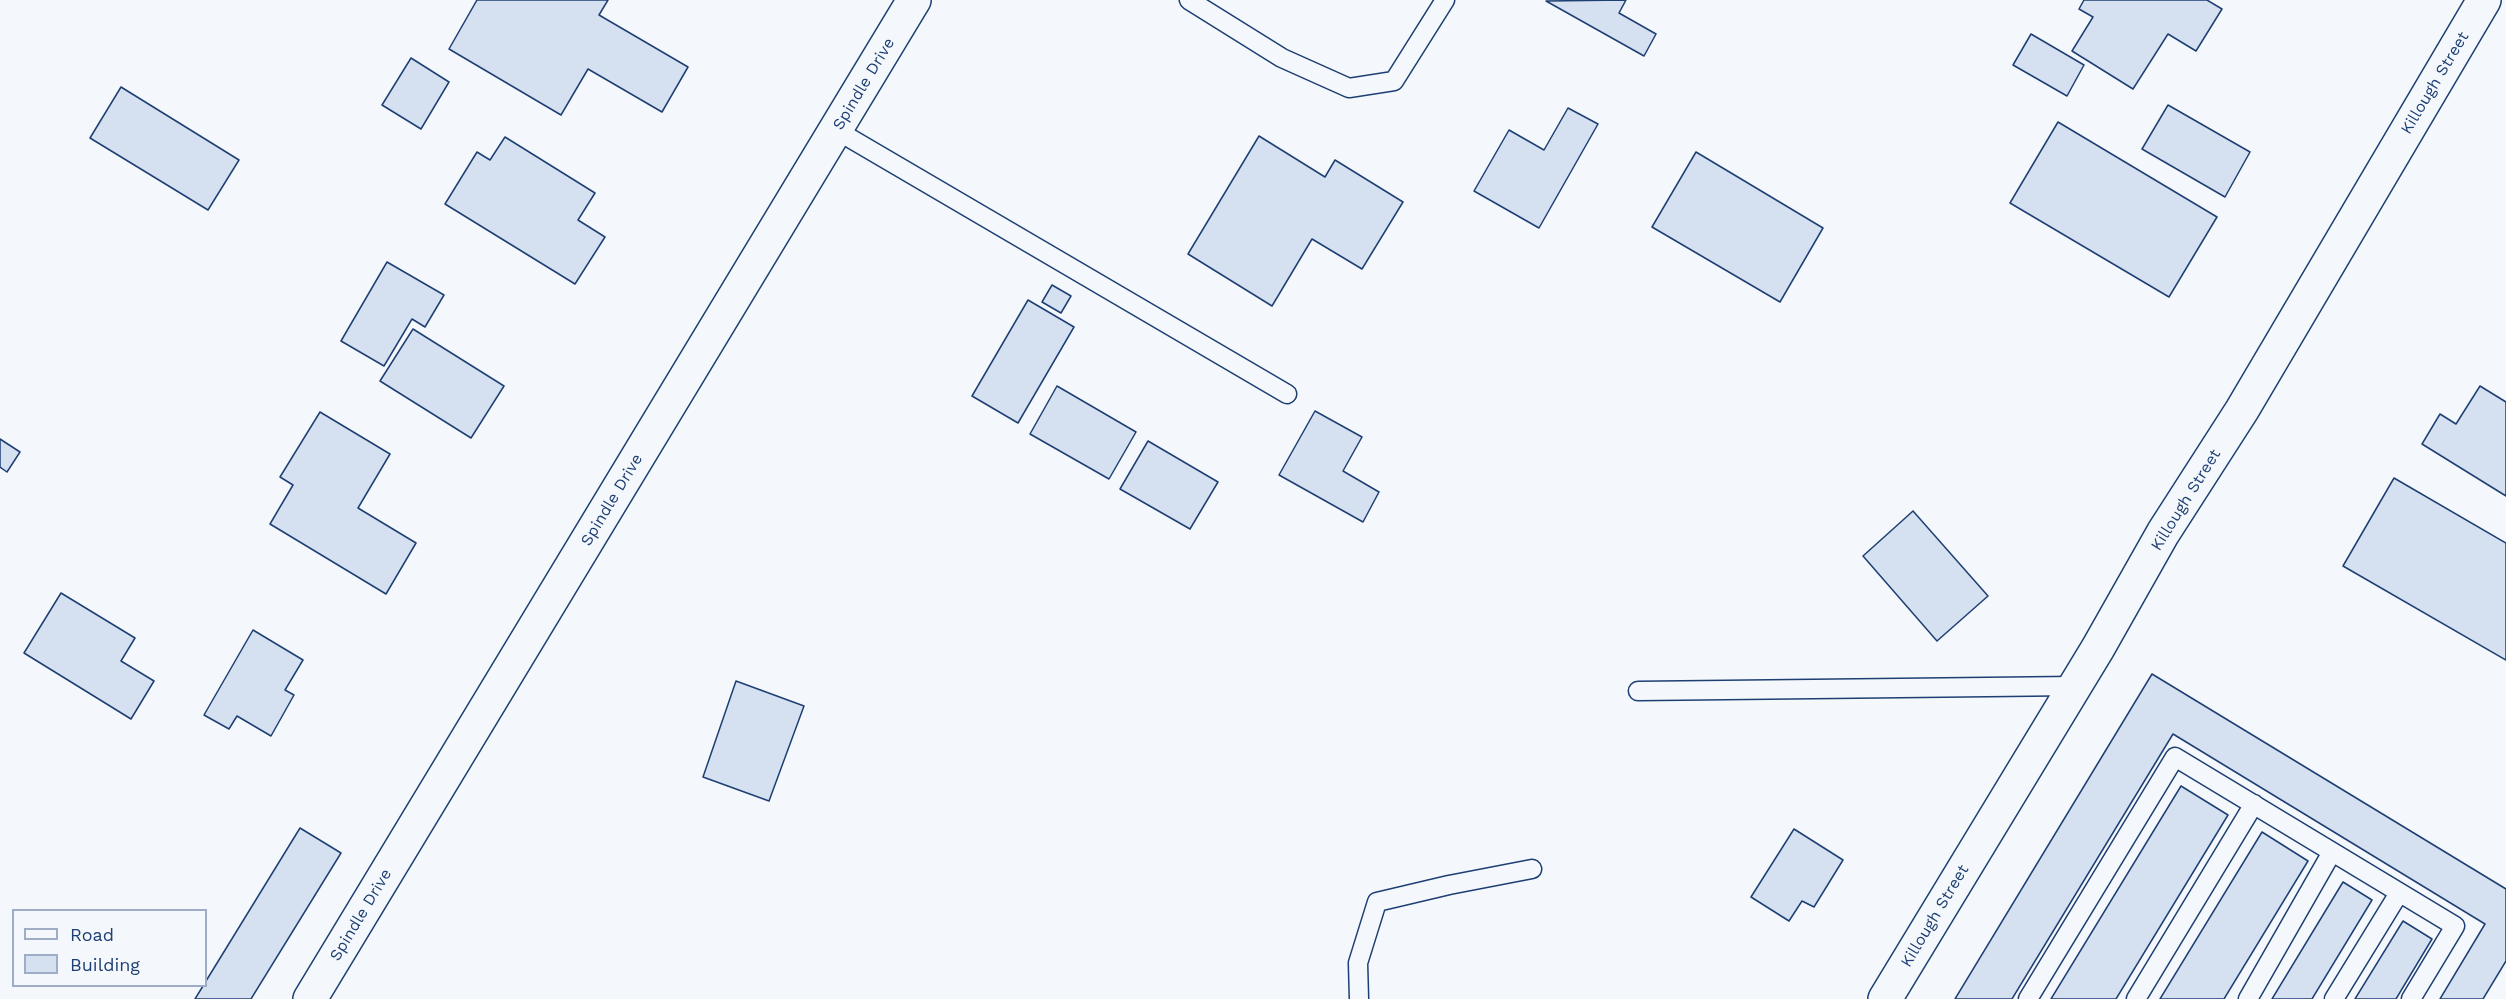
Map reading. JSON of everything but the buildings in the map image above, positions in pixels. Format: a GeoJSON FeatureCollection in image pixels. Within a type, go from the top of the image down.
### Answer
{"type":"FeatureCollection","features":[{"type":"Feature","properties":{"kind":"street","name":"Spindle Drive"},"geometry":{"type":"LineString","coordinates":[[310,999],[914,0]]}},
{"type":"Feature","properties":{"kind":"street","name":"Killough Street"},"geometry":{"type":"LineString","coordinates":[[1885,999],[2075,686],[2163,533],[2210,463],[2484,0]]}},
{"type":"Feature","properties":{"kind":"lane"},"geometry":{"type":"LineString","coordinates":[[1189,0],[1282,58],[1349,88],[1394,81],[1445,0]]}},
{"type":"Feature","properties":{"kind":"lane"},"geometry":{"type":"LineString","coordinates":[[836,130],[1287,394]]}},
{"type":"Feature","properties":{"kind":"lane"},"geometry":{"type":"LineString","coordinates":[[1638,691],[2075,686]]}},
{"type":"Feature","properties":{"kind":"lane"},"geometry":{"type":"LineString","coordinates":[[2028,999],[2175,757],[2455,926],[2411,999]]}},
{"type":"Feature","properties":{"kind":"lane"},"geometry":{"type":"LineString","coordinates":[[2136,999],[2254,804]]}},
{"type":"Feature","properties":{"kind":"lane"},"geometry":{"type":"LineString","coordinates":[[2248,999],[2332,852]]}},
{"type":"Feature","properties":{"kind":"lane"},"geometry":{"type":"LineString","coordinates":[[1359,999],[1358,963],[1377,902],[1532,868]]}},
{"type":"Feature","properties":{"kind":"lane"},"geometry":{"type":"LineString","coordinates":[[2334,999],[2398,892]]}}]}
